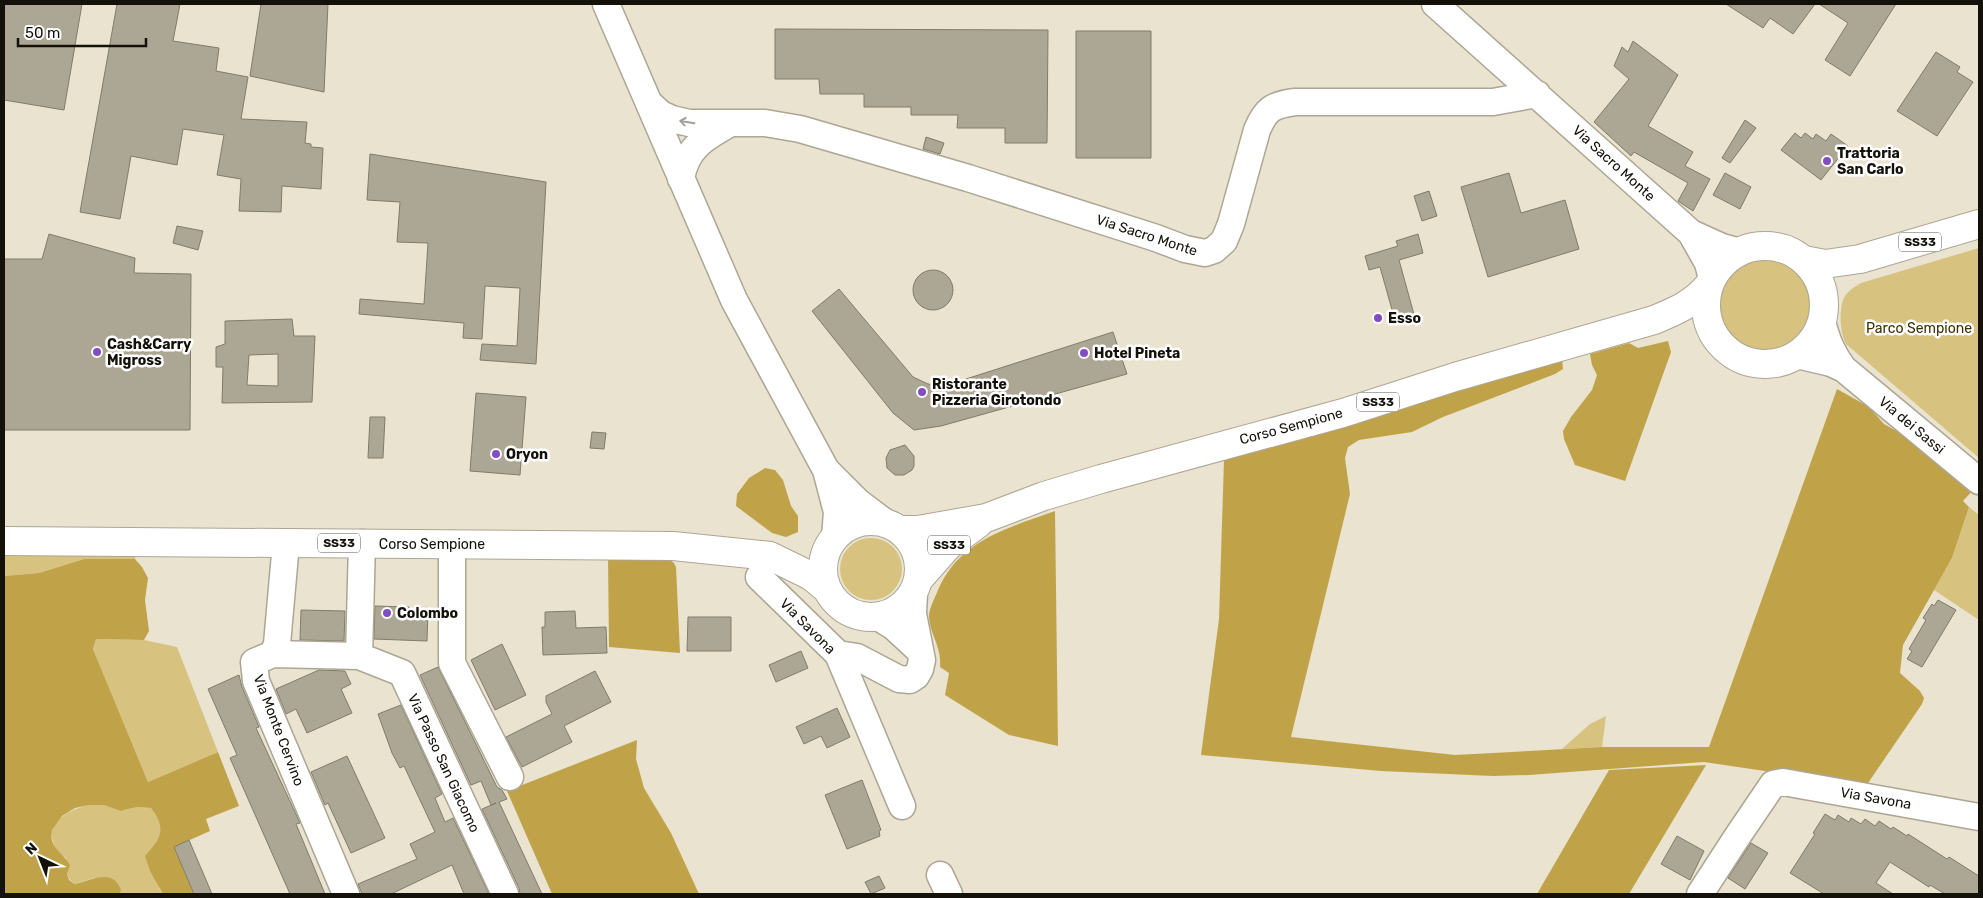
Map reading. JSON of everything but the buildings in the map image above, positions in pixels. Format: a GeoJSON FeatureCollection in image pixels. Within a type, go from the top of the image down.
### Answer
{"type":"FeatureCollection","features":[{"type":"Feature","properties":{"kind":"main road","name":"SS33"},"geometry":{"type":"LineString","coordinates":[[1654,320],[1678,310],[1698,298],[1724,263],[1740,252],[1762,246],[1784,249],[1804,260],[1825,264],[1860,259],[1979,224]]}},
{"type":"Feature","properties":{"kind":"main road","name":"SS33"},"geometry":{"type":"LineString","coordinates":[[1711,282],[1706,309],[1712,332],[1728,352],[1750,363],[1774,364],[1797,355],[1812,341],[1823,310],[1837,281],[1860,259]]}},
{"type":"Feature","properties":{"kind":"main road","name":"SS33"},"geometry":{"type":"LineString","coordinates":[[1804,260],[1818,278],[1823,310]]}},
{"type":"Feature","properties":{"kind":"main road","name":"SS33"},"geometry":{"type":"LineString","coordinates":[[1654,320],[1673,320],[1692,324],[1712,332]]}},
{"type":"Feature","properties":{"kind":"main road","name":"Corso Sempione"},"geometry":{"type":"LineString","coordinates":[[893,526],[934,528],[986,518],[1044,496],[1101,479],[1343,413],[1474,372],[1654,320]]}},
{"type":"Feature","properties":{"kind":"main road","name":"Corso Sempione"},"geometry":{"type":"LineString","coordinates":[[916,586],[948,546],[986,518]]}},
{"type":"Feature","properties":{"kind":"main road"},"geometry":{"type":"LineString","coordinates":[[871,521],[893,526],[910,540],[917,552],[920,566],[916,586],[906,603],[895,611],[870,617],[857,615],[845,610],[835,601],[824,579],[825,555],[833,541],[842,531],[856,523],[871,521]]}},
{"type":"Feature","properties":{"kind":"main road","name":"Corso Sempione"},"geometry":{"type":"LineString","coordinates":[[4,541],[673,546],[730,550],[764,566],[811,576],[828,590]]}},
{"type":"Feature","properties":{"kind":"main road","name":"Corso Sempione"},"geometry":{"type":"LineString","coordinates":[[764,566],[833,541]]}},
{"type":"Feature","properties":{"kind":"street"},"geometry":{"type":"LineString","coordinates":[[606,4],[734,300],[826,470],[837,512],[833,541]]}},
{"type":"Feature","properties":{"kind":"street","name":"Via Sacro Monte"},"geometry":{"type":"LineString","coordinates":[[1435,4],[1691,233],[1722,247],[1740,252]]}},
{"type":"Feature","properties":{"kind":"street","name":"Via Sacro Monte"},"geometry":{"type":"LineString","coordinates":[[649,103],[661,114],[672,119],[690,123],[765,123],[800,129],[968,178],[1185,249],[1205,253],[1214,250],[1224,241],[1232,224],[1257,130],[1263,117],[1272,107],[1295,102],[1493,102],[1536,94]]}},
{"type":"Feature","properties":{"kind":"street","name":"Via Sacro Monte"},"geometry":{"type":"LineString","coordinates":[[681,179],[683,165],[689,153],[711,134],[729,124]]}},
{"type":"Feature","properties":{"kind":"street","name":"Via Sacro Monte"},"geometry":{"type":"LineString","coordinates":[[1691,233],[1708,263],[1711,282]]}},
{"type":"Feature","properties":{"kind":"street","name":"Via dei Sassi"},"geometry":{"type":"LineString","coordinates":[[1823,310],[1827,340],[1835,357],[1844,369]]}},
{"type":"Feature","properties":{"kind":"street","name":"Via dei Sassi"},"geometry":{"type":"LineString","coordinates":[[1797,355],[1832,363],[1844,369],[1979,481]]}},
{"type":"Feature","properties":{"kind":"street"},"geometry":{"type":"LineString","coordinates":[[826,470],[858,502],[893,526]]}},
{"type":"Feature","properties":{"kind":"street","name":"Via Monte Cervino"},"geometry":{"type":"LineString","coordinates":[[286,543],[277,644],[274,654],[254,662],[256,681],[346,894]]}},
{"type":"Feature","properties":{"kind":"street"},"geometry":{"type":"LineString","coordinates":[[359,656],[362,543]]}},
{"type":"Feature","properties":{"kind":"street"},"geometry":{"type":"LineString","coordinates":[[452,544],[452,663],[510,777]]}},
{"type":"Feature","properties":{"kind":"street","name":"Via Savona"},"geometry":{"type":"LineString","coordinates":[[764,566],[838,654],[902,806]]}},
{"type":"Feature","properties":{"kind":"street"},"geometry":{"type":"LineString","coordinates":[[838,654],[857,657],[899,679],[910,680],[916,676],[922,660],[913,614],[916,586]]}},
{"type":"Feature","properties":{"kind":"street"},"geometry":{"type":"LineString","coordinates":[[878,616],[894,627],[920,651]]}},
{"type":"Feature","properties":{"kind":"street","name":"Via Passo San Giacomo"},"geometry":{"type":"LineString","coordinates":[[274,654],[359,656],[402,673],[505,894]]}},
{"type":"Feature","properties":{"kind":"street","name":"Via Savona"},"geometry":{"type":"LineString","coordinates":[[1700,894],[1736,837],[1773,784],[1783,782],[1979,817]]}},
{"type":"Feature","properties":{"kind":"green space","name":"Parco Sempione"},"geometry":{"type":"Polygon","coordinates":[[[1979,248],[1979,458],[1846,344],[1842,334],[1841,316],[1844,297],[1850,290],[1861,283],[1979,248]]]}},
{"type":"Feature","properties":{"kind":"green space"},"geometry":{"type":"Polygon","coordinates":[[[1765,255],[1775,256],[1793,263],[1807,277],[1814,295],[1814,315],[1807,333],[1793,347],[1775,354],[1765,355],[1755,354],[1737,347],[1723,333],[1716,315],[1715,305],[1716,295],[1723,277],[1737,263],[1755,256],[1765,255]]]}},
{"type":"Feature","properties":{"kind":"green space"},"geometry":{"type":"Polygon","coordinates":[[[1969,507],[1979,515],[1979,620],[1934,590],[1952,558],[1969,507]]]}},
{"type":"Feature","properties":{"kind":"green space"},"geometry":{"type":"Polygon","coordinates":[[[865,538],[877,538],[893,547],[900,557],[902,569],[900,581],[893,591],[877,600],[865,600],[854,595],[845,586],[840,575],[840,563],[845,552],[854,543],[865,538]]]}},
{"type":"Feature","properties":{"kind":"green space"},"geometry":{"type":"Polygon","coordinates":[[[4,554],[136,554],[135,559],[84,559],[39,573],[4,576],[4,554]]]}},
{"type":"Feature","properties":{"kind":"green space"},"geometry":{"type":"Polygon","coordinates":[[[96,639],[144,640],[177,647],[218,752],[148,782],[93,649],[96,639]]]}},
{"type":"Feature","properties":{"kind":"green space"},"geometry":{"type":"Polygon","coordinates":[[[1606,716],[1602,747],[1562,749],[1590,724],[1606,716]]]}},
{"type":"Feature","properties":{"kind":"green space"},"geometry":{"type":"Polygon","coordinates":[[[89,805],[104,805],[120,811],[137,807],[151,808],[159,821],[161,830],[155,844],[159,888],[163,894],[120,894],[121,890],[94,878],[74,884],[69,879],[66,858],[56,847],[51,833],[53,827],[66,814],[89,805]]]}},
{"type":"Feature","properties":{"kind":"shaded area"},"geometry":{"type":"Polygon","coordinates":[[[1668,341],[1671,352],[1625,481],[1575,465],[1564,439],[1563,431],[1571,417],[1592,390],[1597,375],[1592,365],[1590,354],[1629,343],[1638,348],[1668,341]]]}},
{"type":"Feature","properties":{"kind":"shaded area"},"geometry":{"type":"Polygon","coordinates":[[[1562,359],[1563,369],[1555,374],[1443,417],[1412,432],[1359,440],[1348,447],[1345,458],[1350,494],[1291,737],[1455,755],[1602,747],[1709,747],[1837,389],[1869,407],[1884,424],[1902,434],[1973,490],[1963,501],[1969,507],[1952,558],[1903,645],[1900,673],[1920,691],[1924,698],[1922,704],[1866,786],[1704,762],[1493,776],[1381,771],[1201,755],[1219,619],[1224,460],[1562,359]]]}},
{"type":"Feature","properties":{"kind":"shaded area"},"geometry":{"type":"Polygon","coordinates":[[[765,468],[775,470],[783,480],[791,506],[798,516],[798,532],[786,537],[772,533],[736,506],[737,494],[749,478],[765,468]]]}},
{"type":"Feature","properties":{"kind":"shaded area"},"geometry":{"type":"Polygon","coordinates":[[[1055,511],[1058,746],[1009,735],[945,695],[949,673],[940,667],[939,653],[929,615],[930,608],[947,573],[972,548],[1003,530],[1055,511]]]}},
{"type":"Feature","properties":{"kind":"shaded area"},"geometry":{"type":"Polygon","coordinates":[[[608,558],[667,558],[674,563],[676,567],[680,653],[609,647],[608,558]]]}},
{"type":"Feature","properties":{"kind":"shaded area"},"geometry":{"type":"Polygon","coordinates":[[[84,559],[135,559],[148,578],[145,600],[149,631],[144,640],[96,639],[93,649],[148,782],[218,752],[239,806],[206,819],[210,831],[174,847],[194,894],[163,894],[150,871],[145,856],[155,844],[160,833],[159,822],[151,808],[137,807],[120,811],[104,805],[89,805],[75,808],[62,816],[52,830],[52,841],[70,865],[67,874],[69,880],[74,884],[107,877],[117,883],[121,890],[120,894],[4,894],[4,576],[39,573],[84,559]]]}},
{"type":"Feature","properties":{"kind":"shaded area"},"geometry":{"type":"Polygon","coordinates":[[[637,740],[636,759],[644,788],[671,833],[699,894],[552,894],[507,791],[637,740]]]}},
{"type":"Feature","properties":{"kind":"shaded area"},"geometry":{"type":"Polygon","coordinates":[[[1706,765],[1629,894],[1537,894],[1609,770],[1706,765]]]}},
{"type":"Feature","properties":{"kind":"place","name":"Trattoria San Carlo"},"geometry":{"type":"Point","coordinates":[1827,161]}},
{"type":"Feature","properties":{"kind":"place","name":"Esso"},"geometry":{"type":"Point","coordinates":[1378,318]}},
{"type":"Feature","properties":{"kind":"place","name":"Cash&Carry Migross"},"geometry":{"type":"Point","coordinates":[97,352]}},
{"type":"Feature","properties":{"kind":"place","name":"Hotel Pineta"},"geometry":{"type":"Point","coordinates":[1084,353]}},
{"type":"Feature","properties":{"kind":"place","name":"Ristorante Pizzeria Girotondo"},"geometry":{"type":"Point","coordinates":[922,392]}},
{"type":"Feature","properties":{"kind":"place","name":"Oryon"},"geometry":{"type":"Point","coordinates":[496,454]}},
{"type":"Feature","properties":{"kind":"place","name":"Colombo"},"geometry":{"type":"Point","coordinates":[387,613]}}]}
